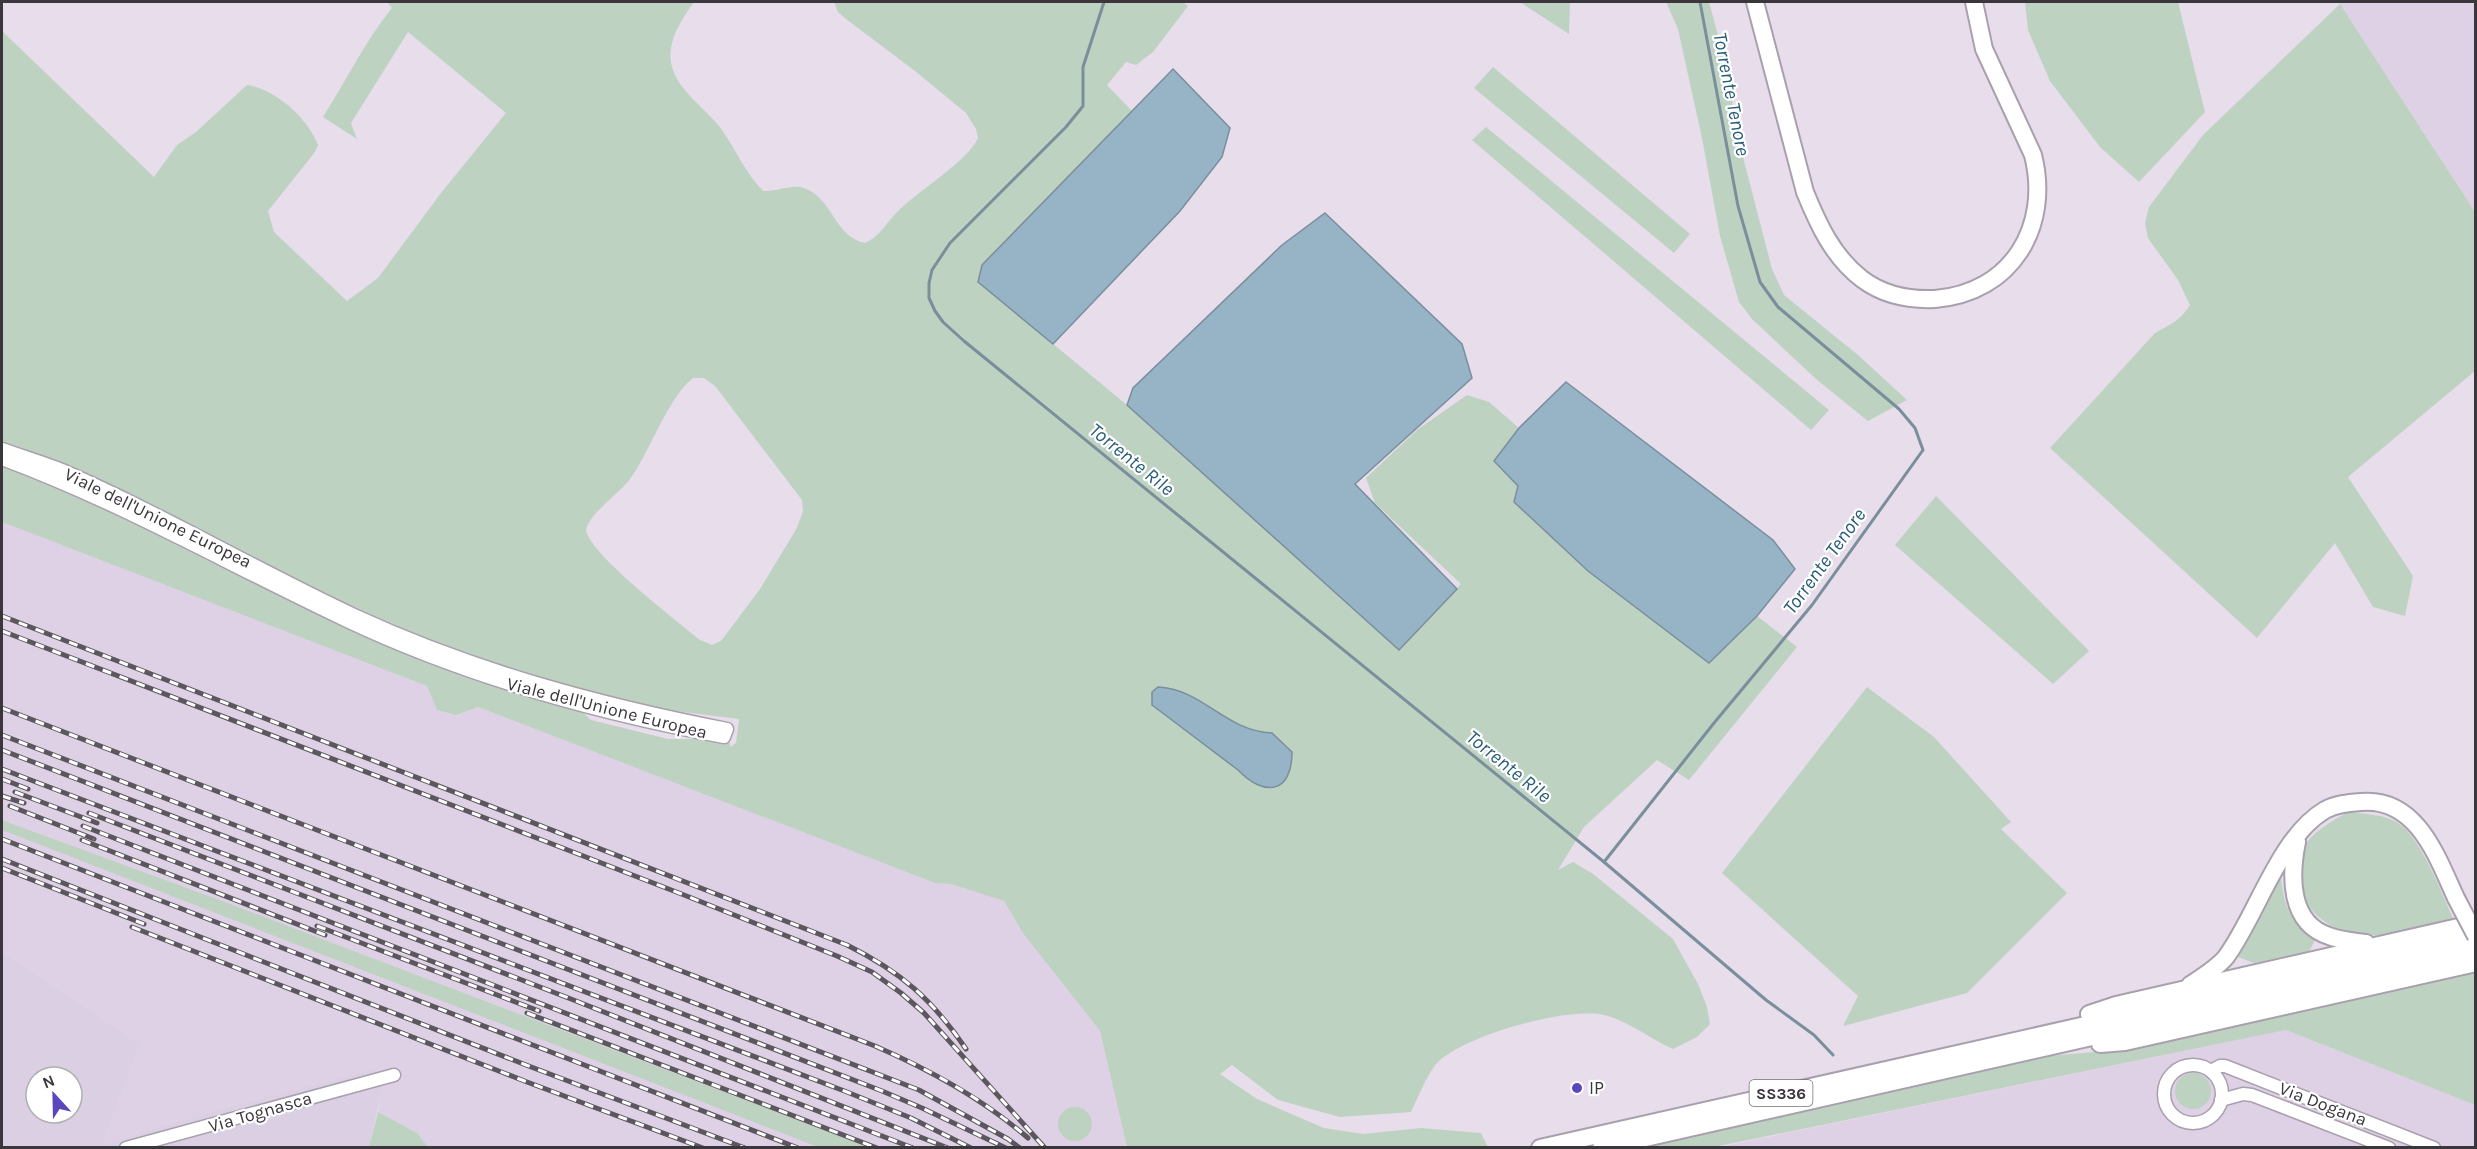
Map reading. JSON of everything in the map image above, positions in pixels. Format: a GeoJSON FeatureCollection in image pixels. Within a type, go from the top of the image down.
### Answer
{"type":"FeatureCollection","features":[{"type":"Feature","properties":{"kind":"highway"},"geometry":{"type":"LineString","coordinates":[[1755,2],[1805,192],[1816,219],[1834,251],[1862,279],[1886,293],[1917,300],[1943,298],[1970,291],[2005,270],[2027,241],[2038,204],[2037,171],[2028,140],[1984,49],[1974,2]]}},
{"type":"Feature","properties":{"kind":"highway"},"geometry":{"type":"LineString","coordinates":[[2182,990],[2225,958],[2280,862],[2298,836],[2325,810],[2344,803],[2367,801],[2388,805],[2407,815],[2423,831],[2475,936]]}},
{"type":"Feature","properties":{"kind":"highway"},"geometry":{"type":"LineString","coordinates":[[2298,836],[2292,868],[2293,893],[2299,909],[2310,925],[2326,936],[2380,944]]}},
{"type":"Feature","properties":{"kind":"highway"},"geometry":{"type":"LineString","coordinates":[[2024,1045],[2116,1005],[2475,923]]}},
{"type":"Feature","properties":{"kind":"highway","name":"SS336"},"geometry":{"type":"LineString","coordinates":[[1600,1148],[2475,936]]}},
{"type":"Feature","properties":{"kind":"highway","name":"SS336"},"geometry":{"type":"LineString","coordinates":[[1540,1148],[2475,950]]}},
{"type":"Feature","properties":{"kind":"highway"},"geometry":{"type":"LineString","coordinates":[[2024,1045],[2125,1042],[2475,963]]}},
{"type":"Feature","properties":{"kind":"street","name":"Viale dell'Unione Europea"},"geometry":{"type":"LineString","coordinates":[[2,449],[60,470],[355,615],[411,639],[544,687],[659,717],[727,729],[724,737],[661,725],[544,695],[461,668],[348,622],[58,480],[2,459]]}},
{"type":"Feature","properties":{"kind":"street","name":"Via Dogana"},"geometry":{"type":"LineString","coordinates":[[2389,1148],[2252,1095],[2243,1094],[2222,1100],[2215,1113],[2202,1121],[2185,1122],[2174,1116],[2164,1100],[2165,1086],[2169,1076],[2179,1068],[2200,1065],[2211,1071],[2225,1066],[2434,1148]]}},
{"type":"Feature","properties":{"kind":"street"},"geometry":{"type":"LineString","coordinates":[[2211,1071],[2221,1086],[2222,1100]]}},
{"type":"Feature","properties":{"kind":"street","name":"Via Tognasca"},"geometry":{"type":"LineString","coordinates":[[126,1148],[394,1075]]}},
{"type":"Feature","properties":{"kind":"shaded area"},"geometry":{"type":"Polygon","coordinates":[[[2338,2],[2475,2],[2475,212],[2357,30],[2338,2]]]}},
{"type":"Feature","properties":{"kind":"shaded area"},"geometry":{"type":"Polygon","coordinates":[[[2,522],[427,686],[437,710],[456,715],[478,707],[935,883],[951,884],[1004,901],[1024,933],[1100,1031],[1127,1147],[869,1147],[209,896],[2,820],[2,522]]]}},
{"type":"Feature","properties":{"kind":"shaded area"},"geometry":{"type":"Polygon","coordinates":[[[2,830],[819,1147],[428,1147],[417,1133],[378,1112],[382,1090],[375,1069],[223,1108],[103,1144],[140,1044],[2,951],[2,830]]]}},
{"type":"Feature","properties":{"kind":"shaded area"},"geometry":{"type":"Polygon","coordinates":[[[2,951],[140,1044],[103,1144],[223,1108],[375,1069],[382,1090],[369,1147],[2,1147],[2,951]]]}},
{"type":"Feature","properties":{"kind":"shaded area"},"geometry":{"type":"Polygon","coordinates":[[[2286,1030],[2475,1105],[2475,1147],[1714,1148],[2286,1030]]]}},
{"type":"Feature","properties":{"kind":"green space"},"geometry":{"type":"Polygon","coordinates":[[[387,2],[694,2],[675,33],[670,55],[676,77],[684,89],[722,130],[746,170],[763,191],[794,187],[804,188],[814,193],[846,233],[865,243],[878,234],[904,206],[964,156],[978,138],[976,129],[966,113],[846,19],[838,12],[834,2],[1183,2],[1188,6],[1153,52],[1136,65],[1126,62],[1107,85],[1132,111],[982,265],[978,282],[1127,405],[1398,649],[1461,584],[1375,503],[1366,478],[1417,430],[1467,395],[1489,402],[1519,428],[1494,461],[1708,663],[1757,616],[1797,647],[1689,780],[1657,760],[1584,827],[1558,870],[1573,862],[1593,874],[1673,939],[1698,984],[1707,1007],[1710,1024],[1697,1037],[1673,1049],[1622,1021],[1604,1015],[1567,1015],[1495,1032],[1454,1050],[1440,1060],[1428,1077],[1411,1112],[1340,1117],[1278,1100],[1232,1065],[1220,1074],[1257,1099],[1324,1128],[1363,1134],[1421,1128],[1481,1133],[1488,1147],[1127,1147],[1100,1031],[1023,933],[1004,901],[951,884],[935,883],[478,707],[456,715],[437,710],[427,686],[2,522],[2,465],[56,485],[366,636],[508,688],[581,711],[591,720],[668,739],[699,739],[730,743],[730,747],[736,743],[739,719],[651,708],[530,676],[437,644],[307,586],[66,467],[2,443],[2,31],[154,177],[177,145],[196,132],[247,85],[268,92],[289,106],[307,125],[318,145],[315,152],[268,211],[274,232],[347,301],[378,278],[441,193],[506,113],[408,32],[351,123],[357,139],[323,117],[364,47],[392,8],[387,2]],[[693,378],[675,398],[630,479],[592,518],[586,531],[592,543],[619,572],[700,640],[712,645],[721,641],[760,589],[797,528],[803,511],[802,500],[715,386],[704,378],[693,378]]]}},
{"type":"Feature","properties":{"kind":"green space"},"geometry":{"type":"Polygon","coordinates":[[[1521,2],[1570,2],[1569,34],[1523,4],[1521,2]]]}},
{"type":"Feature","properties":{"kind":"green space"},"geometry":{"type":"Polygon","coordinates":[[[1666,2],[1709,2],[1722,50],[1744,161],[1772,269],[1784,295],[1858,355],[1907,400],[1868,421],[1816,379],[1752,319],[1739,302],[1720,236],[1702,138],[1678,29],[1666,2]]]}},
{"type":"Feature","properties":{"kind":"green space"},"geometry":{"type":"Polygon","coordinates":[[[2025,2],[2178,2],[2205,112],[2139,182],[2100,147],[2050,81],[2028,30],[2025,2]]]}},
{"type":"Feature","properties":{"kind":"green space"},"geometry":{"type":"Polygon","coordinates":[[[2340,4],[2475,212],[2475,371],[2348,477],[2413,576],[2405,616],[2373,607],[2335,543],[2257,638],[2050,448],[2155,333],[2179,318],[2190,305],[2178,280],[2148,238],[2145,223],[2149,207],[2203,135],[2340,4]]]}},
{"type":"Feature","properties":{"kind":"green space"},"geometry":{"type":"Polygon","coordinates":[[[1493,67],[1690,234],[1674,253],[1474,88],[1493,67]]]}},
{"type":"Feature","properties":{"kind":"green space"},"geometry":{"type":"Polygon","coordinates":[[[1486,127],[1829,410],[1811,430],[1472,140],[1486,127]]]}},
{"type":"Feature","properties":{"kind":"green space"},"geometry":{"type":"Polygon","coordinates":[[[1936,496],[2089,651],[2053,684],[1895,545],[1936,496]]]}},
{"type":"Feature","properties":{"kind":"green space"},"geometry":{"type":"Polygon","coordinates":[[[1867,687],[1934,737],[2011,822],[2001,829],[2067,893],[1967,993],[1843,1026],[1858,996],[1722,873],[1867,687]]]}},
{"type":"Feature","properties":{"kind":"green space"},"geometry":{"type":"Polygon","coordinates":[[[2348,812],[2387,818],[2407,830],[2423,854],[2455,922],[2388,934],[2362,935],[2338,929],[2317,915],[2303,896],[2299,884],[2298,872],[2304,848],[2316,833],[2348,812]]]}},
{"type":"Feature","properties":{"kind":"green space"},"geometry":{"type":"Polygon","coordinates":[[[2,820],[209,896],[869,1147],[818,1147],[2,830],[2,820]]]}},
{"type":"Feature","properties":{"kind":"green space"},"geometry":{"type":"Polygon","coordinates":[[[2281,877],[2284,898],[2290,912],[2316,938],[2309,952],[2254,963],[2238,957],[2281,877]]]}},
{"type":"Feature","properties":{"kind":"green space"},"geometry":{"type":"Polygon","coordinates":[[[2475,971],[2475,1105],[2286,1030],[1714,1147],[1633,1148],[1996,1066],[2047,1056],[2107,1051],[2475,971]]]}},
{"type":"Feature","properties":{"kind":"green space"},"geometry":{"type":"Polygon","coordinates":[[[2193,1073],[2205,1079],[2211,1091],[2205,1103],[2193,1109],[2181,1103],[2175,1091],[2181,1079],[2193,1073]]]}},
{"type":"Feature","properties":{"kind":"green space"},"geometry":{"type":"Polygon","coordinates":[[[1075,1107],[1087,1112],[1092,1124],[1087,1136],[1075,1141],[1063,1136],[1058,1124],[1063,1112],[1075,1107]]]}},
{"type":"Feature","properties":{"kind":"green space"},"geometry":{"type":"Polygon","coordinates":[[[378,1112],[417,1133],[428,1147],[369,1147],[378,1112]]]}},
{"type":"Feature","properties":{"kind":"water"},"geometry":{"type":"Polygon","coordinates":[[[1173,69],[1230,128],[1222,157],[1180,211],[1053,344],[978,282],[982,265],[1173,69]]]}},
{"type":"Feature","properties":{"kind":"water"},"geometry":{"type":"Polygon","coordinates":[[[1325,213],[1462,344],[1472,378],[1355,484],[1457,589],[1399,650],[1127,405],[1133,388],[1282,245],[1325,213]]]}},
{"type":"Feature","properties":{"kind":"water"},"geometry":{"type":"Polygon","coordinates":[[[1566,382],[1773,540],[1795,569],[1757,616],[1709,663],[1588,571],[1514,502],[1518,486],[1494,461],[1519,428],[1566,382]]]}},
{"type":"Feature","properties":{"kind":"water"},"geometry":{"type":"Polygon","coordinates":[[[1158,687],[1174,689],[1188,695],[1227,718],[1255,731],[1272,733],[1292,752],[1291,766],[1282,783],[1275,787],[1267,787],[1248,779],[1152,705],[1152,692],[1158,687]]]}},
{"type":"Feature","properties":{"kind":"waterway","name":"Torrente Rile"},"geometry":{"type":"LineString","coordinates":[[1104,2],[1083,67],[1083,106],[1066,127],[950,243],[932,270],[929,283],[929,298],[935,311],[943,322],[964,341],[1604,862],[1766,1000],[1814,1035],[1833,1055]]}},
{"type":"Feature","properties":{"kind":"waterway","name":"Torrente Tenore"},"geometry":{"type":"LineString","coordinates":[[1604,862],[1714,723],[1812,605],[1923,450],[1915,428],[1899,409],[1778,307],[1760,282],[1738,206],[1700,2]]}},
{"type":"Feature","properties":{"kind":"railway"},"geometry":{"type":"LineString","coordinates":[[2,616],[847,945],[884,966],[914,988],[941,1015],[966,1049]]}},
{"type":"Feature","properties":{"kind":"railway"},"geometry":{"type":"LineString","coordinates":[[2,631],[679,893],[872,972],[924,1013],[1045,1148]]}},
{"type":"Feature","properties":{"kind":"railway"},"geometry":{"type":"LineString","coordinates":[[2,708],[875,1046],[955,1086],[992,1110],[1028,1138]]}},
{"type":"Feature","properties":{"kind":"railway"},"geometry":{"type":"LineString","coordinates":[[2,735],[919,1090],[1008,1139],[1020,1148]]}},
{"type":"Feature","properties":{"kind":"railway"},"geometry":{"type":"LineString","coordinates":[[2,750],[882,1091],[1006,1148]]}},
{"type":"Feature","properties":{"kind":"railway"},"geometry":{"type":"LineString","coordinates":[[2,769],[847,1092],[911,1118],[971,1148]]}},
{"type":"Feature","properties":{"kind":"railway"},"geometry":{"type":"LineString","coordinates":[[2,779],[28,789]]}},
{"type":"Feature","properties":{"kind":"railway"},"geometry":{"type":"LineString","coordinates":[[15,792],[97,823]]}},
{"type":"Feature","properties":{"kind":"railway"},"geometry":{"type":"LineString","coordinates":[[2,796],[24,803]]}},
{"type":"Feature","properties":{"kind":"railway"},"geometry":{"type":"LineString","coordinates":[[10,806],[94,839]]}},
{"type":"Feature","properties":{"kind":"railway"},"geometry":{"type":"LineString","coordinates":[[89,813],[571,999],[948,1148]]}},
{"type":"Feature","properties":{"kind":"railway"},"geometry":{"type":"LineString","coordinates":[[83,826],[913,1148]]}},
{"type":"Feature","properties":{"kind":"railway"},"geometry":{"type":"LineString","coordinates":[[2,839],[798,1148]]}},
{"type":"Feature","properties":{"kind":"railway"},"geometry":{"type":"LineString","coordinates":[[82,840],[325,935]]}},
{"type":"Feature","properties":{"kind":"railway"},"geometry":{"type":"LineString","coordinates":[[2,859],[526,1065],[745,1148]]}},
{"type":"Feature","properties":{"kind":"railway"},"geometry":{"type":"LineString","coordinates":[[2,868],[144,924]]}},
{"type":"Feature","properties":{"kind":"railway"},"geometry":{"type":"LineString","coordinates":[[317,926],[539,1011]]}},
{"type":"Feature","properties":{"kind":"railway"},"geometry":{"type":"LineString","coordinates":[[132,927],[527,1082],[703,1148]]}},
{"type":"Feature","properties":{"kind":"railway"},"geometry":{"type":"LineString","coordinates":[[527,1013],[877,1148]]}},
{"type":"Feature","properties":{"kind":"place","name":"IP"},"geometry":{"type":"Point","coordinates":[1577,1088]}}]}
